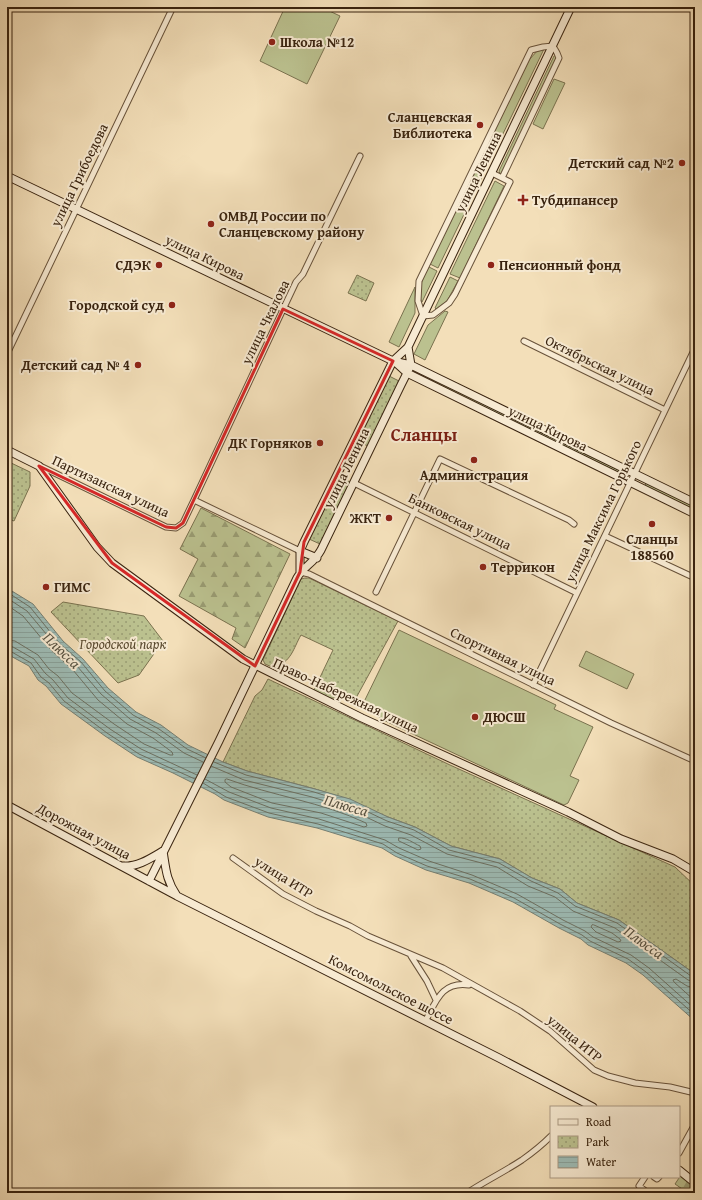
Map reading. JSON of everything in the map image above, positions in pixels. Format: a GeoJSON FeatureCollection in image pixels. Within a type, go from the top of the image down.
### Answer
{"type":"FeatureCollection","features":[{"type":"Feature","properties":{"kind":"main road","name":"улица Ленина"},"geometry":{"type":"LineString","coordinates":[[163,851],[256,666],[300,572],[300,551],[393,361],[408,347],[571,7]]}},
{"type":"Feature","properties":{"kind":"main road","name":"улица Кирова"},"geometry":{"type":"LineString","coordinates":[[7,176],[393,361],[411,365],[695,503]]}},
{"type":"Feature","properties":{"kind":"main road"},"geometry":{"type":"LineString","coordinates":[[408,347],[411,365]]}},
{"type":"Feature","properties":{"kind":"main road","name":"улица Кирова"},"geometry":{"type":"LineString","coordinates":[[393,361],[407,373],[695,514]]}},
{"type":"Feature","properties":{"kind":"main road","name":"улица Ленина"},"geometry":{"type":"LineString","coordinates":[[300,572],[317,558],[411,365]]}},
{"type":"Feature","properties":{"kind":"main road","name":"Партизанская улица"},"geometry":{"type":"LineString","coordinates":[[7,450],[39,466]]}},
{"type":"Feature","properties":{"kind":"main road","name":"Право-Набережная улица"},"geometry":{"type":"LineString","coordinates":[[39,466],[97,547],[112,563],[243,659],[362,718],[568,812],[621,839],[673,860],[695,872]]}},
{"type":"Feature","properties":{"kind":"main road"},"geometry":{"type":"LineString","coordinates":[[300,551],[317,558]]}},
{"type":"Feature","properties":{"kind":"main road","name":"Дорожная улица"},"geometry":{"type":"LineString","coordinates":[[7,805],[177,896]]}},
{"type":"Feature","properties":{"kind":"main road"},"geometry":{"type":"LineString","coordinates":[[120,865],[129,866],[137,864],[163,851]]}},
{"type":"Feature","properties":{"kind":"main road"},"geometry":{"type":"LineString","coordinates":[[149,881],[163,851]]}},
{"type":"Feature","properties":{"kind":"main road"},"geometry":{"type":"LineString","coordinates":[[163,851],[166,875],[177,896]]}},
{"type":"Feature","properties":{"kind":"main road","name":"Комсомольское шоссе"},"geometry":{"type":"LineString","coordinates":[[177,896],[426,1020],[585,1105]]}},
{"type":"Feature","properties":{"kind":"main road"},"geometry":{"type":"LineString","coordinates":[[680,1171],[695,1183]]}},
{"type":"Feature","properties":{"kind":"street","name":"улица Грибоедова"},"geometry":{"type":"LineString","coordinates":[[7,354],[173,7]]}},
{"type":"Feature","properties":{"kind":"street"},"geometry":{"type":"LineString","coordinates":[[492,172],[502,178],[510,182],[455,294],[449,303],[433,315],[423,316],[418,301],[419,281],[472,169],[531,50],[543,46],[553,46],[558,58],[502,178]]}},
{"type":"Feature","properties":{"kind":"street","name":"улица Чкалова"},"geometry":{"type":"LineString","coordinates":[[194,500],[296,282],[303,274],[360,156]]}},
{"type":"Feature","properties":{"kind":"street","name":"Октябрьская улица"},"geometry":{"type":"LineString","coordinates":[[524,341],[665,410]]}},
{"type":"Feature","properties":{"kind":"street","name":"улица Максима Горького"},"geometry":{"type":"LineString","coordinates":[[533,685],[695,348]]}},
{"type":"Feature","properties":{"kind":"street"},"geometry":{"type":"LineString","coordinates":[[376,592],[440,459],[569,520],[574,524]]}},
{"type":"Feature","properties":{"kind":"street","name":"Партизанская улица"},"geometry":{"type":"LineString","coordinates":[[39,466],[166,527],[176,528],[183,522],[194,500]]}},
{"type":"Feature","properties":{"kind":"street","name":"Банковская улица"},"geometry":{"type":"LineString","coordinates":[[354,482],[577,593]]}},
{"type":"Feature","properties":{"kind":"street"},"geometry":{"type":"LineString","coordinates":[[194,500],[300,551]]}},
{"type":"Feature","properties":{"kind":"street"},"geometry":{"type":"LineString","coordinates":[[605,536],[695,578]]}},
{"type":"Feature","properties":{"kind":"street","name":"Спортивная улица"},"geometry":{"type":"LineString","coordinates":[[300,572],[313,576],[611,723],[695,761]]}},
{"type":"Feature","properties":{"kind":"street","name":"улица ИТР"},"geometry":{"type":"LineString","coordinates":[[234,858],[283,894],[368,936],[443,968],[503,1001],[550,1031],[594,1070],[608,1076],[635,1083],[670,1087],[695,1094]]}},
{"type":"Feature","properties":{"kind":"street"},"geometry":{"type":"LineString","coordinates":[[410,955],[427,981],[436,1000]]}},
{"type":"Feature","properties":{"kind":"street","name":"улица ИТР"},"geometry":{"type":"LineString","coordinates":[[426,1020],[436,1000],[446,989],[453,985],[472,985]]}},
{"type":"Feature","properties":{"kind":"street"},"geometry":{"type":"LineString","coordinates":[[680,1151],[695,1124]]}},
{"type":"Feature","properties":{"kind":"street"},"geometry":{"type":"LineString","coordinates":[[467,1193],[521,1161],[550,1137]]}},
{"type":"Feature","properties":{"kind":"street"},"geometry":{"type":"LineString","coordinates":[[645,1178],[639,1186],[648,1193]]}},
{"type":"Feature","properties":{"kind":"highlighted area"},"geometry":{"type":"Polygon","coordinates":[[[283,309],[393,361],[304,542],[300,572],[255,666],[112,563],[39,466],[166,527],[176,528],[183,523],[283,309]]]}},
{"type":"Feature","properties":{"kind":"green space"},"geometry":{"type":"Polygon","coordinates":[[[285,7],[321,7],[340,16],[307,84],[260,61],[285,7]]]}},
{"type":"Feature","properties":{"kind":"green space"},"geometry":{"type":"Polygon","coordinates":[[[544,49],[484,173],[476,169],[529,60],[538,50],[544,49]]]}},
{"type":"Feature","properties":{"kind":"green space"},"geometry":{"type":"Polygon","coordinates":[[[556,55],[557,57],[503,173],[500,174],[499,171],[554,56],[556,55]]]}},
{"type":"Feature","properties":{"kind":"green space"},"geometry":{"type":"Polygon","coordinates":[[[554,79],[565,83],[543,129],[533,124],[554,79]]]}},
{"type":"Feature","properties":{"kind":"green space"},"geometry":{"type":"Polygon","coordinates":[[[475,172],[483,175],[438,268],[430,264],[475,172]]]}},
{"type":"Feature","properties":{"kind":"green space"},"geometry":{"type":"Polygon","coordinates":[[[495,181],[504,186],[460,278],[450,274],[495,181]]]}},
{"type":"Feature","properties":{"kind":"green space"},"geometry":{"type":"Polygon","coordinates":[[[429,267],[437,271],[422,302],[419,294],[420,289],[429,267]]]}},
{"type":"Feature","properties":{"kind":"green space"},"geometry":{"type":"Polygon","coordinates":[[[357,275],[374,283],[366,301],[348,293],[357,275]]]}},
{"type":"Feature","properties":{"kind":"green space"},"geometry":{"type":"Polygon","coordinates":[[[450,277],[458,281],[447,301],[436,309],[435,308],[450,277]]]}},
{"type":"Feature","properties":{"kind":"green space"},"geometry":{"type":"Polygon","coordinates":[[[415,287],[415,313],[399,347],[389,342],[415,287]]]}},
{"type":"Feature","properties":{"kind":"green space"},"geometry":{"type":"Polygon","coordinates":[[[445,311],[448,312],[425,360],[414,354],[428,325],[445,311]]]}},
{"type":"Feature","properties":{"kind":"green space"},"geometry":{"type":"Polygon","coordinates":[[[389,376],[399,381],[368,446],[357,441],[389,376]]]}},
{"type":"Feature","properties":{"kind":"green space"},"geometry":{"type":"Polygon","coordinates":[[[433,379],[625,474],[624,475],[432,382],[433,379]]]}},
{"type":"Feature","properties":{"kind":"green space"},"geometry":{"type":"Polygon","coordinates":[[[7,461],[30,472],[30,486],[14,521],[7,518],[7,461]]]}},
{"type":"Feature","properties":{"kind":"green space"},"geometry":{"type":"Polygon","coordinates":[[[339,477],[350,482],[320,544],[309,539],[339,477]]]}},
{"type":"Feature","properties":{"kind":"green space"},"geometry":{"type":"Polygon","coordinates":[[[646,483],[695,506],[695,511],[645,486],[646,483]]]}},
{"type":"Feature","properties":{"kind":"green space"},"geometry":{"type":"Polygon","coordinates":[[[201,508],[290,554],[245,648],[232,639],[236,628],[179,596],[198,559],[180,549],[201,508]]]}},
{"type":"Feature","properties":{"kind":"green space"},"geometry":{"type":"Polygon","coordinates":[[[309,578],[398,621],[356,698],[330,698],[314,690],[333,650],[301,635],[285,662],[274,668],[265,664],[263,660],[301,579],[309,578]]]}},
{"type":"Feature","properties":{"kind":"green space","name":"Городской парк"},"geometry":{"type":"Polygon","coordinates":[[[63,602],[144,616],[163,641],[139,675],[118,683],[51,612],[63,602]]]}},
{"type":"Feature","properties":{"kind":"green space","name":"ДЮСШ"},"geometry":{"type":"Polygon","coordinates":[[[399,630],[556,705],[554,709],[593,727],[570,776],[579,780],[568,803],[564,805],[379,718],[380,715],[362,706],[399,630]]]}},
{"type":"Feature","properties":{"kind":"green space"},"geometry":{"type":"Polygon","coordinates":[[[586,651],[634,674],[627,689],[579,666],[586,651]]]}},
{"type":"Feature","properties":{"kind":"green space"},"geometry":{"type":"Polygon","coordinates":[[[268,679],[450,765],[675,867],[695,886],[695,974],[619,920],[577,903],[560,889],[532,878],[500,859],[451,846],[415,827],[331,794],[247,771],[223,762],[255,696],[262,690],[268,679]]]}},
{"type":"Feature","properties":{"kind":"green space"},"geometry":{"type":"Polygon","coordinates":[[[681,1175],[695,1186],[695,1193],[688,1193],[675,1184],[681,1175]]]}},
{"type":"Feature","properties":{"kind":"water","name":"Плюсса"},"geometry":{"type":"Polygon","coordinates":[[[7,588],[33,604],[63,641],[83,659],[108,688],[136,712],[161,725],[188,745],[223,762],[247,771],[350,799],[388,817],[415,827],[451,846],[500,859],[532,878],[560,889],[577,903],[619,920],[695,974],[695,1021],[643,975],[626,963],[588,945],[581,939],[513,902],[469,883],[426,870],[395,856],[382,848],[317,828],[268,817],[224,800],[173,773],[137,757],[61,704],[46,686],[38,680],[29,666],[7,654],[7,588]]]}},
{"type":"Feature","properties":{"kind":"place","name":"Школа №12"},"geometry":{"type":"Point","coordinates":[272,42]}},
{"type":"Feature","properties":{"kind":"place","name":"Сланцевская Библиотека"},"geometry":{"type":"Point","coordinates":[480,125]}},
{"type":"Feature","properties":{"kind":"place","name":"Детский сад №2"},"geometry":{"type":"Point","coordinates":[682,163]}},
{"type":"Feature","properties":{"kind":"place","name":"Тубдипансер"},"geometry":{"type":"Point","coordinates":[523,200]}},
{"type":"Feature","properties":{"kind":"place","name":"ОМВД России по Сланцевскому району"},"geometry":{"type":"Point","coordinates":[211,224]}},
{"type":"Feature","properties":{"kind":"place","name":"СДЭК"},"geometry":{"type":"Point","coordinates":[159,265]}},
{"type":"Feature","properties":{"kind":"place","name":"Пенсионный фонд"},"geometry":{"type":"Point","coordinates":[491,265]}},
{"type":"Feature","properties":{"kind":"place","name":"Городской суд"},"geometry":{"type":"Point","coordinates":[172,305]}},
{"type":"Feature","properties":{"kind":"place","name":"Детский сад № 4"},"geometry":{"type":"Point","coordinates":[138,365]}},
{"type":"Feature","properties":{"kind":"place","name":"ДК Горняков"},"geometry":{"type":"Point","coordinates":[320,443]}},
{"type":"Feature","properties":{"kind":"place","name":"Администрация"},"geometry":{"type":"Point","coordinates":[474,460]}},
{"type":"Feature","properties":{"kind":"place","name":"ЖКТ"},"geometry":{"type":"Point","coordinates":[389,518]}},
{"type":"Feature","properties":{"kind":"place","name":"Сланцы 188560"},"geometry":{"type":"Point","coordinates":[652,524]}},
{"type":"Feature","properties":{"kind":"place","name":"Террикон"},"geometry":{"type":"Point","coordinates":[483,567]}},
{"type":"Feature","properties":{"kind":"place","name":"ГИМС"},"geometry":{"type":"Point","coordinates":[46,587]}},
{"type":"Feature","properties":{"kind":"place","name":"ДЮСШ"},"geometry":{"type":"Point","coordinates":[475,717]}},
{"type":"Feature","properties":{"kind":"district","name":"Сланцы"},"geometry":{"type":"Point","coordinates":[424,434]}}]}
